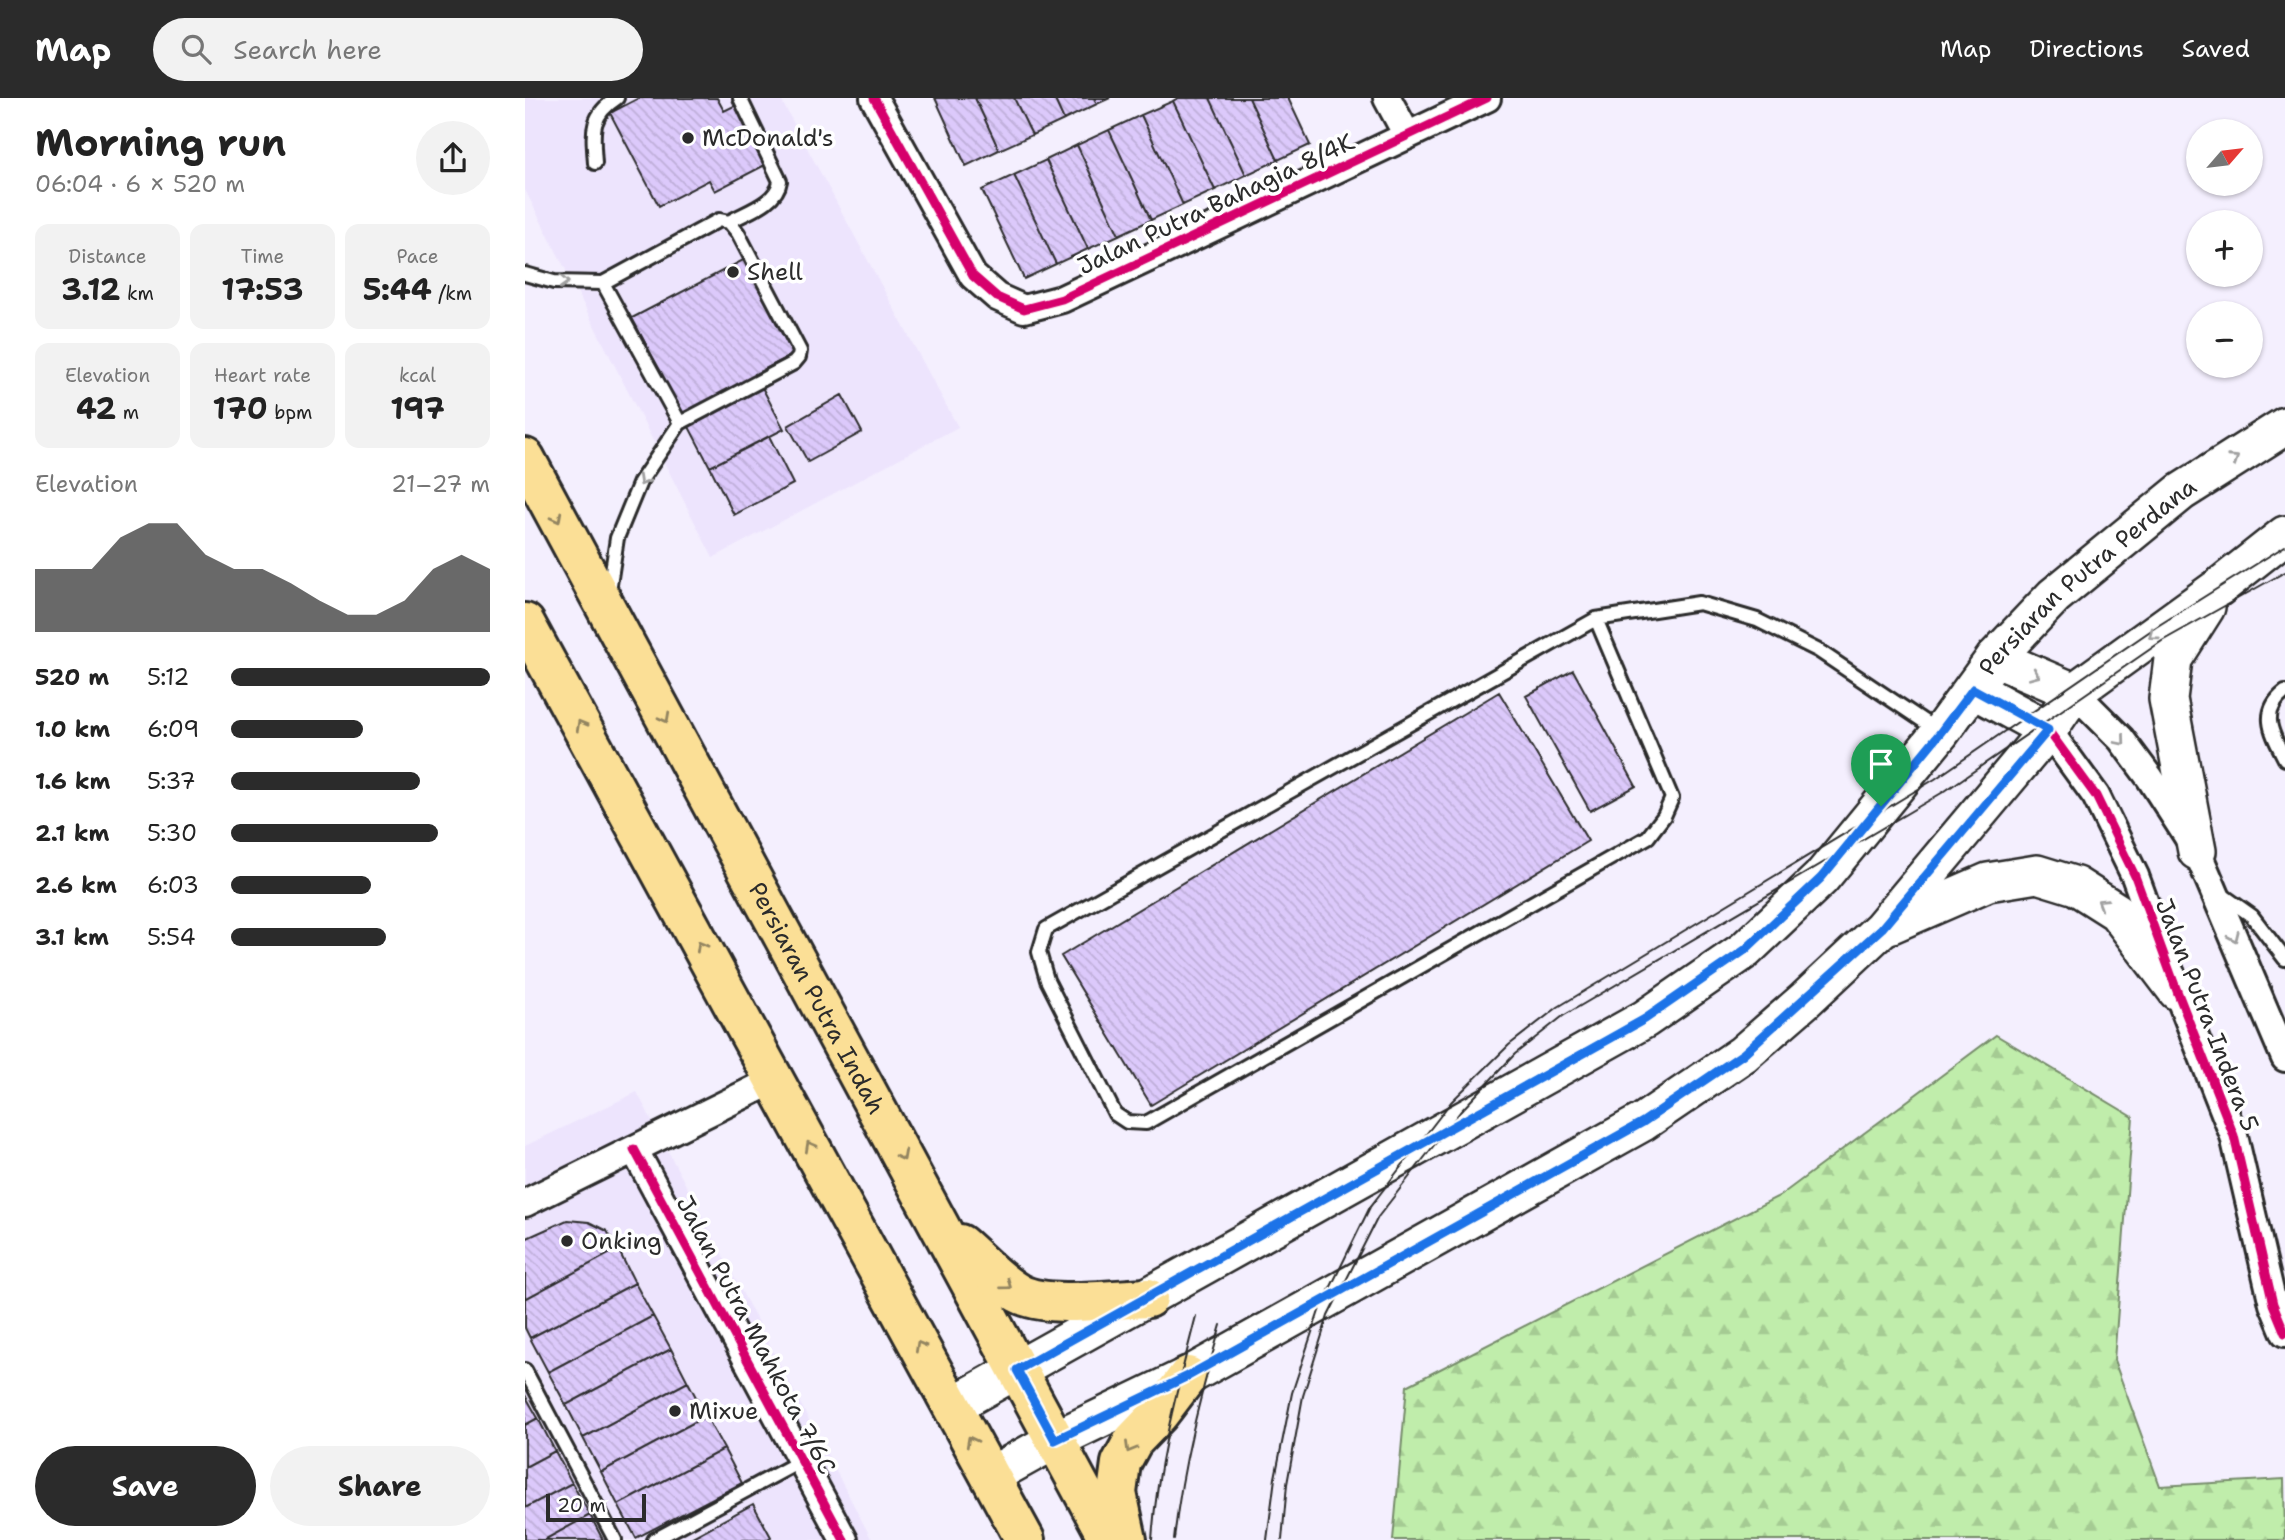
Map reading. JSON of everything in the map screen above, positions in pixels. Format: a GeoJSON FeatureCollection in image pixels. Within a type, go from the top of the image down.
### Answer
{"type":"FeatureCollection","features":[{"type":"Feature","properties":{"kind":"main road","name":"Persiaran Putra Perdana"},"geometry":{"type":"LineString","coordinates":[[952,1406],[1645,1019],[1745,950],[1821,878],[1940,733],[1995,658],[2054,596],[2181,492],[2285,426]]}},
{"type":"Feature","properties":{"kind":"main road","name":"Persiaran Putra Indah"},"geometry":{"type":"LineString","coordinates":[[525,458],[1109,1540]]}},
{"type":"Feature","properties":{"kind":"main road"},"geometry":{"type":"LineString","coordinates":[[991,1476],[1055,1440],[1188,1376],[1643,1122],[1743,1054],[1882,928],[2048,730],[2074,692],[2218,588],[2285,535]]}},
{"type":"Feature","properties":{"kind":"main road"},"geometry":{"type":"LineString","coordinates":[[2197,851],[2168,699],[2173,659],[2218,588]]}},
{"type":"Feature","properties":{"kind":"main road"},"geometry":{"type":"LineString","coordinates":[[525,623],[1025,1540]]}},
{"type":"Feature","properties":{"kind":"main road"},"geometry":{"type":"LineString","coordinates":[[1995,658],[2074,692]]}},
{"type":"Feature","properties":{"kind":"main road"},"geometry":{"type":"LineString","coordinates":[[1973,689],[2048,730]]}},
{"type":"Feature","properties":{"kind":"main road"},"geometry":{"type":"LineString","coordinates":[[1882,928],[1988,883],[2037,874],[2076,886],[2117,912],[2177,991]]}},
{"type":"Feature","properties":{"kind":"main road"},"geometry":{"type":"LineString","coordinates":[[938,1223],[1020,1295],[1052,1302],[1148,1298]]}},
{"type":"Feature","properties":{"kind":"main road"},"geometry":{"type":"LineString","coordinates":[[1127,1540],[1117,1493],[1121,1463],[1133,1441],[1159,1414],[1188,1376]]}},
{"type":"Feature","properties":{"kind":"street","name":"Jalan Putra Bahagia 8/4K"},"geometry":{"type":"LineString","coordinates":[[874,98],[973,276],[997,297],[1024,309],[1062,299],[1487,98]]}},
{"type":"Feature","properties":{"kind":"street"},"geometry":{"type":"LineString","coordinates":[[1387,98],[1407,135]]}},
{"type":"Feature","properties":{"kind":"street","name":"Jalan Putra Indera 5"},"geometry":{"type":"LineString","coordinates":[[2074,692],[2121,739],[2197,851],[2285,1058]]}},
{"type":"Feature","properties":{"kind":"street","name":"Jalan Putra Indera 5"},"geometry":{"type":"LineString","coordinates":[[2048,730],[2096,796],[2135,876],[2234,1136],[2273,1304],[2285,1333]]}},
{"type":"Feature","properties":{"kind":"street"},"geometry":{"type":"LineString","coordinates":[[525,1203],[774,1080]]}},
{"type":"Feature","properties":{"kind":"street","name":"Jalan Putra Mahkota 7/6C"},"geometry":{"type":"LineString","coordinates":[[634,1149],[844,1540]]}},
{"type":"Feature","properties":{"kind":"lane"},"geometry":{"type":"LineString","coordinates":[[595,163],[595,121],[604,106],[617,98]]}},
{"type":"Feature","properties":{"kind":"lane"},"geometry":{"type":"LineString","coordinates":[[525,274],[554,282],[603,283],[719,220],[729,222],[774,197],[780,181],[740,98]]}},
{"type":"Feature","properties":{"kind":"lane"},"geometry":{"type":"LineString","coordinates":[[606,609],[617,538],[641,482],[680,423],[794,363],[799,357],[800,351],[729,222]]}},
{"type":"Feature","properties":{"kind":"lane"},"geometry":{"type":"LineString","coordinates":[[603,283],[680,423]]}},
{"type":"Feature","properties":{"kind":"lane"},"geometry":{"type":"LineString","coordinates":[[1596,619],[1672,797],[1664,816],[1648,837],[1146,1124],[1127,1122],[1115,1114],[1047,980],[1039,953],[1046,929],[1596,619],[1699,603],[1757,620],[1819,650],[1940,733]]}},
{"type":"Feature","properties":{"kind":"lane"},"geometry":{"type":"LineString","coordinates":[[2285,692],[2278,697],[2270,712],[2269,728],[2285,759]]}},
{"type":"Feature","properties":{"kind":"lane"},"geometry":{"type":"LineString","coordinates":[[2212,887],[2252,916],[2285,959]]}},
{"type":"Feature","properties":{"kind":"lane"},"geometry":{"type":"LineString","coordinates":[[525,1370],[615,1540]]}},
{"type":"Feature","properties":{"kind":"lane"},"geometry":{"type":"LineString","coordinates":[[654,1540],[801,1461]]}},
{"type":"Feature","properties":{"kind":"shaded area"},"geometry":{"type":"Polygon","coordinates":[[[525,98],[780,98],[958,427],[713,558],[525,190],[525,98]]]}},
{"type":"Feature","properties":{"kind":"shaded area"},"geometry":{"type":"Polygon","coordinates":[[[637,1092],[872,1540],[525,1540],[525,1146],[637,1092]]]}},
{"type":"Feature","properties":{"kind":"green space"},"geometry":{"type":"Polygon","coordinates":[[[1996,1035],[2133,1117],[2114,1360],[2160,1486],[2284,1479],[2285,1540],[1393,1540],[1407,1386],[1781,1195],[1996,1035]]]}},
{"type":"Feature","properties":{"kind":"building","name":"McDonald's"},"geometry":{"type":"Polygon","coordinates":[[[639,98],[717,98],[724,111],[736,105],[767,164],[715,191],[709,180],[659,206],[610,113],[639,98]]]}},
{"type":"Feature","properties":{"kind":"building"},"geometry":{"type":"Polygon","coordinates":[[[935,98],[975,98],[999,150],[966,166],[935,98]]]}},
{"type":"Feature","properties":{"kind":"building"},"geometry":{"type":"Polygon","coordinates":[[[975,98],[1014,98],[1032,135],[999,150],[975,98]]]}},
{"type":"Feature","properties":{"kind":"building"},"geometry":{"type":"Polygon","coordinates":[[[1014,98],[1054,98],[1064,120],[1032,135],[1014,98]]]}},
{"type":"Feature","properties":{"kind":"building"},"geometry":{"type":"Polygon","coordinates":[[[1054,98],[1094,98],[1097,104],[1064,120],[1054,98]]]}},
{"type":"Feature","properties":{"kind":"building"},"geometry":{"type":"Polygon","coordinates":[[[1094,98],[1110,98],[1097,104],[1094,98]]]}},
{"type":"Feature","properties":{"kind":"building"},"geometry":{"type":"Polygon","coordinates":[[[1178,98],[1210,98],[1246,175],[1215,190],[1173,101],[1178,98]]]}},
{"type":"Feature","properties":{"kind":"building"},"geometry":{"type":"Polygon","coordinates":[[[1210,98],[1249,98],[1278,160],[1246,175],[1210,98]]]}},
{"type":"Feature","properties":{"kind":"building"},"geometry":{"type":"Polygon","coordinates":[[[1249,98],[1288,98],[1310,145],[1278,160],[1249,98]]]}},
{"type":"Feature","properties":{"kind":"building"},"geometry":{"type":"Polygon","coordinates":[[[1173,101],[1215,190],[1183,205],[1141,115],[1173,101]]]}},
{"type":"Feature","properties":{"kind":"building"},"geometry":{"type":"Polygon","coordinates":[[[1141,115],[1183,205],[1151,220],[1109,130],[1141,115]]]}},
{"type":"Feature","properties":{"kind":"building"},"geometry":{"type":"Polygon","coordinates":[[[1109,130],[1151,220],[1119,235],[1077,145],[1109,130]]]}},
{"type":"Feature","properties":{"kind":"building"},"geometry":{"type":"Polygon","coordinates":[[[1077,145],[1119,235],[1088,249],[1046,160],[1077,145]]]}},
{"type":"Feature","properties":{"kind":"building"},"geometry":{"type":"Polygon","coordinates":[[[1046,160],[1088,249],[1056,264],[1014,175],[1046,160]]]}},
{"type":"Feature","properties":{"kind":"building"},"geometry":{"type":"Polygon","coordinates":[[[1014,175],[1056,264],[1024,279],[982,190],[1014,175]]]}},
{"type":"Feature","properties":{"kind":"building"},"geometry":{"type":"Polygon","coordinates":[[[747,258],[796,353],[755,374],[784,429],[710,467],[632,318],[747,258]]]}},
{"type":"Feature","properties":{"kind":"building"},"geometry":{"type":"Polygon","coordinates":[[[842,395],[862,432],[808,462],[788,426],[842,395]]]}},
{"type":"Feature","properties":{"kind":"building"},"geometry":{"type":"Polygon","coordinates":[[[769,436],[793,484],[734,515],[710,467],[769,436]]]}},
{"type":"Feature","properties":{"kind":"building"},"geometry":{"type":"Polygon","coordinates":[[[1573,670],[1636,786],[1590,811],[1526,696],[1573,670]]]}},
{"type":"Feature","properties":{"kind":"building"},"geometry":{"type":"Polygon","coordinates":[[[1499,692],[1588,841],[1151,1105],[1061,956],[1499,692]]]}},
{"type":"Feature","properties":{"kind":"building"},"geometry":{"type":"Polygon","coordinates":[[[567,1220],[589,1222],[607,1231],[618,1249],[525,1299],[525,1239],[567,1220]]]}},
{"type":"Feature","properties":{"kind":"building"},"geometry":{"type":"Polygon","coordinates":[[[618,1249],[635,1283],[530,1338],[525,1328],[525,1299],[618,1249]]]}},
{"type":"Feature","properties":{"kind":"building"},"geometry":{"type":"Polygon","coordinates":[[[635,1283],[653,1316],[548,1372],[530,1338],[635,1283]]]}},
{"type":"Feature","properties":{"kind":"building"},"geometry":{"type":"Polygon","coordinates":[[[653,1316],[671,1349],[566,1405],[548,1372],[653,1316]]]}},
{"type":"Feature","properties":{"kind":"building"},"geometry":{"type":"Polygon","coordinates":[[[671,1349],[688,1382],[583,1438],[566,1405],[671,1349]]]}},
{"type":"Feature","properties":{"kind":"building"},"geometry":{"type":"Polygon","coordinates":[[[688,1382],[706,1416],[601,1472],[583,1438],[688,1382]]]}},
{"type":"Feature","properties":{"kind":"building"},"geometry":{"type":"Polygon","coordinates":[[[525,1395],[538,1418],[525,1425],[525,1395]]]}},
{"type":"Feature","properties":{"kind":"building"},"geometry":{"type":"Polygon","coordinates":[[[706,1416],[724,1449],[618,1505],[601,1472],[706,1416]]]}},
{"type":"Feature","properties":{"kind":"building"},"geometry":{"type":"Polygon","coordinates":[[[538,1418],[555,1451],[525,1467],[525,1425],[538,1418]]]}},
{"type":"Feature","properties":{"kind":"building"},"geometry":{"type":"Polygon","coordinates":[[[724,1449],[742,1483],[636,1538],[618,1505],[724,1449]]]}},
{"type":"Feature","properties":{"kind":"building"},"geometry":{"type":"Polygon","coordinates":[[[555,1451],[572,1483],[525,1508],[525,1467],[555,1451]]]}},
{"type":"Feature","properties":{"kind":"building"},"geometry":{"type":"Polygon","coordinates":[[[572,1483],[590,1515],[544,1540],[525,1540],[525,1508],[572,1483]]]}},
{"type":"Feature","properties":{"kind":"building"},"geometry":{"type":"Polygon","coordinates":[[[753,1504],[771,1537],[766,1540],[687,1540],[753,1504]]]}},
{"type":"Feature","properties":{"kind":"building"},"geometry":{"type":"Polygon","coordinates":[[[590,1515],[603,1540],[544,1540],[590,1515]]]}},
{"type":"Feature","properties":{"kind":"tram line"},"geometry":{"type":"LineString","coordinates":[[1267,1540],[1275,1478],[1292,1393],[1319,1311],[1370,1207],[1451,1102],[1509,1045],[1558,1007],[1935,779],[2156,627],[2285,546]]}},
{"type":"Feature","properties":{"kind":"tram line"},"geometry":{"type":"LineString","coordinates":[[1282,1540],[1287,1484],[1303,1396],[1328,1316],[1378,1217],[1460,1112],[1515,1054],[1563,1016],[1945,791],[2162,641],[2285,572]]}},
{"type":"Feature","properties":{"kind":"tram line"},"geometry":{"type":"LineString","coordinates":[[1152,1540],[1163,1455],[1196,1316]]}},
{"type":"Feature","properties":{"kind":"tram line"},"geometry":{"type":"LineString","coordinates":[[1174,1540],[1193,1431],[1221,1325]]}},
{"type":"Feature","properties":{"kind":"cycle path"},"geometry":{"type":"LineString","coordinates":[[874,98],[973,276],[997,297],[1024,309],[1062,299],[1487,98]]}},
{"type":"Feature","properties":{"kind":"cycle path"},"geometry":{"type":"LineString","coordinates":[[2048,730],[2096,796],[2135,876],[2234,1136],[2273,1304],[2285,1333]]}},
{"type":"Feature","properties":{"kind":"cycle path"},"geometry":{"type":"LineString","coordinates":[[634,1149],[844,1540]]}},
{"type":"Feature","properties":{"kind":"place","name":"McDonald's"},"geometry":{"type":"Point","coordinates":[688,138]}},
{"type":"Feature","properties":{"kind":"place","name":"Shell"},"geometry":{"type":"Point","coordinates":[733,272]}},
{"type":"Feature","properties":{"kind":"place","name":"Onking"},"geometry":{"type":"Point","coordinates":[567,1241]}},
{"type":"Feature","properties":{"kind":"place","name":"Mixue"},"geometry":{"type":"Point","coordinates":[675,1411]}},
{"type":"Feature","properties":{"kind":"route"},"geometry":{"type":"LineString","coordinates":[[1973,689],[2048,730],[1882,928],[1743,1054],[1643,1122],[1188,1376],[1055,1440],[1017,1370],[1645,1019],[1745,950],[1821,878],[1881,806],[1973,689]]}}]}
